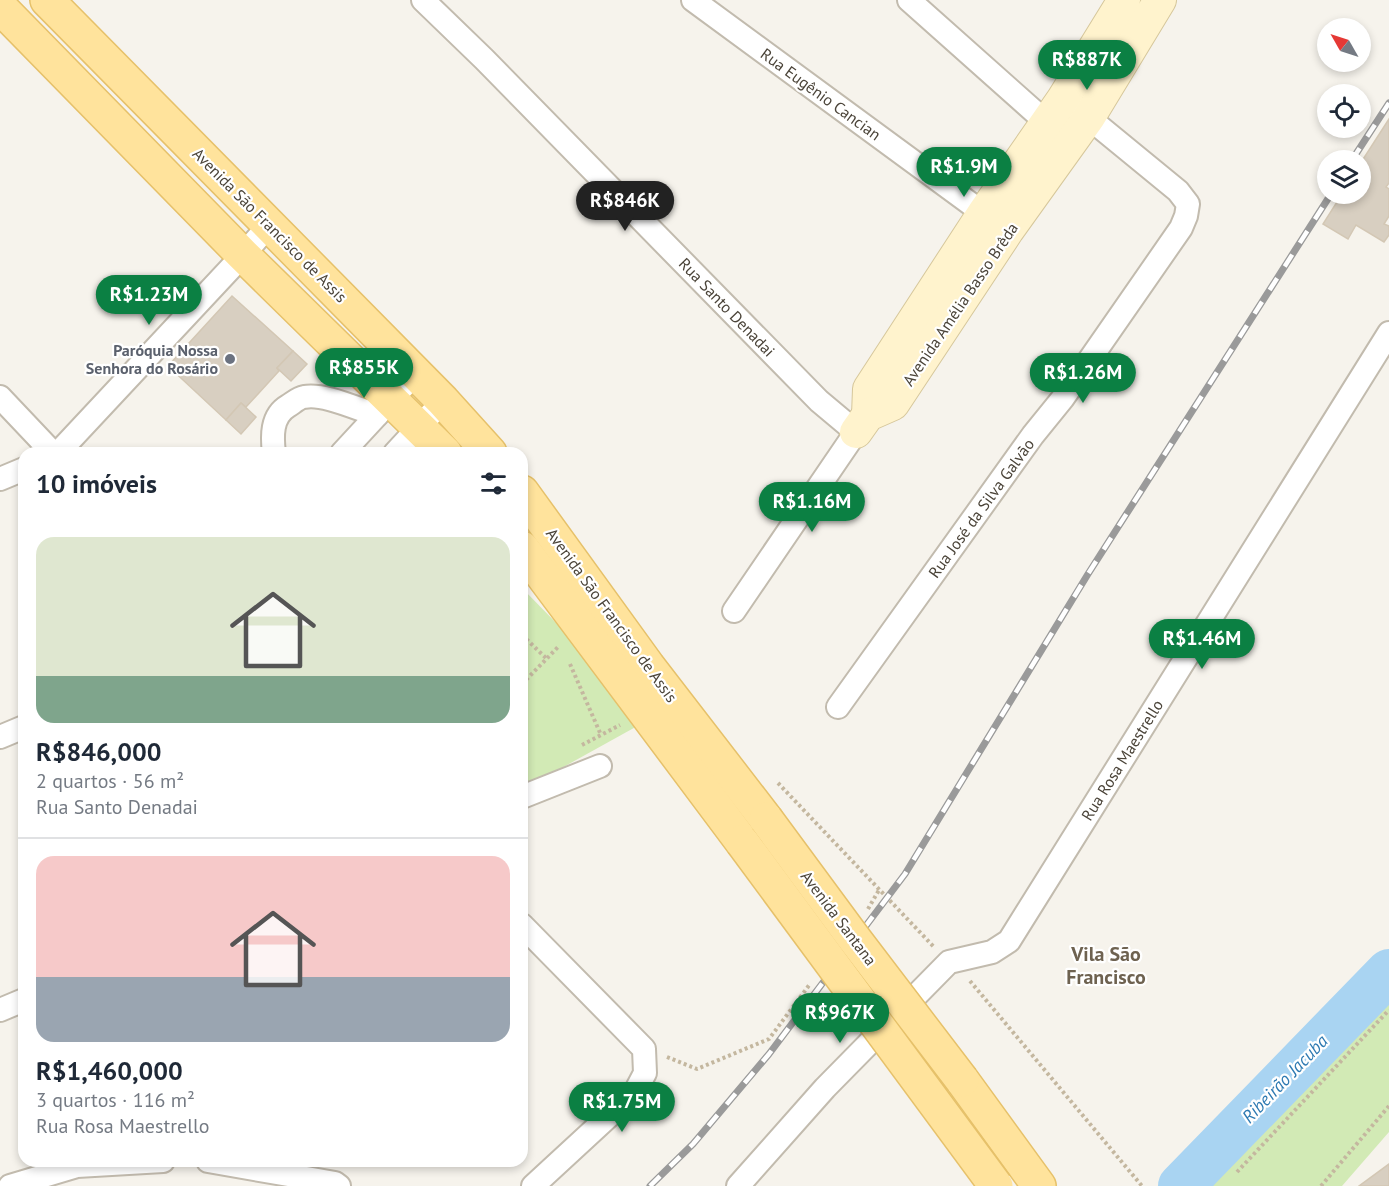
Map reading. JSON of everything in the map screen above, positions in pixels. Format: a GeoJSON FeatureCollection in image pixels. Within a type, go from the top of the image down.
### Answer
{"type":"FeatureCollection","features":[{"type":"Feature","properties":{"kind":"main road","name":"Avenida São Francisco de Assis"},"geometry":{"type":"LineString","coordinates":[[47,0],[416,373],[485,447]]}},
{"type":"Feature","properties":{"kind":"main road"},"geometry":{"type":"LineString","coordinates":[[0,8],[243,255],[384,407],[419,427],[439,447]]}},
{"type":"Feature","properties":{"kind":"main road","name":"Avenida São Francisco de Assis"},"geometry":{"type":"LineString","coordinates":[[528,500],[681,708]]}},
{"type":"Feature","properties":{"kind":"main road","name":"Avenida São Francisco de Assis"},"geometry":{"type":"LineString","coordinates":[[528,556],[664,738]]}},
{"type":"Feature","properties":{"kind":"main road","name":"Avenida Santana"},"geometry":{"type":"LineString","coordinates":[[681,708],[1040,1186]]}},
{"type":"Feature","properties":{"kind":"main road","name":"Avenida Santana"},"geometry":{"type":"LineString","coordinates":[[664,738],[996,1186]]}},
{"type":"Feature","properties":{"kind":"street","name":"Rua Santo Denadai"},"geometry":{"type":"LineString","coordinates":[[423,0],[484,59],[819,401],[862,423]]}},
{"type":"Feature","properties":{"kind":"street","name":"Rua Eugênio Cancian"},"geometry":{"type":"LineString","coordinates":[[693,0],[996,222]]}},
{"type":"Feature","properties":{"kind":"street","name":"Rua José da Silva Galvão"},"geometry":{"type":"LineString","coordinates":[[838,707],[1033,435],[1063,398],[1181,228],[1188,204],[1178,191],[1089,117],[1054,110],[909,0]]}},
{"type":"Feature","properties":{"kind":"street","name":"Avenida Amélia Basso Brêda"},"geometry":{"type":"LineString","coordinates":[[862,423],[894,404],[996,222],[1054,110],[1124,0]]}},
{"type":"Feature","properties":{"kind":"street","name":"Avenida Amélia Basso Brêda"},"geometry":{"type":"LineString","coordinates":[[996,222],[1089,117],[1160,0]]}},
{"type":"Feature","properties":{"kind":"street"},"geometry":{"type":"LineString","coordinates":[[64,447],[270,224]]}},
{"type":"Feature","properties":{"kind":"street","name":"Rua Rosa Maestrello"},"geometry":{"type":"LineString","coordinates":[[949,962],[992,952],[1009,941],[1389,333]]}},
{"type":"Feature","properties":{"kind":"street"},"geometry":{"type":"LineString","coordinates":[[347,447],[416,373]]}},
{"type":"Feature","properties":{"kind":"street"},"geometry":{"type":"LineString","coordinates":[[0,397],[47,447]]}},
{"type":"Feature","properties":{"kind":"street"},"geometry":{"type":"LineString","coordinates":[[273,447],[272,436],[275,422],[283,409],[302,397],[320,397],[384,407]]}},
{"type":"Feature","properties":{"kind":"street"},"geometry":{"type":"LineString","coordinates":[[401,447],[443,401]]}},
{"type":"Feature","properties":{"kind":"street"},"geometry":{"type":"LineString","coordinates":[[734,611],[862,423]]}},
{"type":"Feature","properties":{"kind":"street"},"geometry":{"type":"LineString","coordinates":[[0,479],[18,472]]}},
{"type":"Feature","properties":{"kind":"street"},"geometry":{"type":"LineString","coordinates":[[0,737],[18,730]]}},
{"type":"Feature","properties":{"kind":"street"},"geometry":{"type":"LineString","coordinates":[[528,795],[600,766]]}},
{"type":"Feature","properties":{"kind":"street"},"geometry":{"type":"LineString","coordinates":[[528,931],[644,1048],[645,1073],[635,1092],[533,1186]]}},
{"type":"Feature","properties":{"kind":"street"},"geometry":{"type":"LineString","coordinates":[[738,1186],[825,1088],[949,962]]}},
{"type":"Feature","properties":{"kind":"street"},"geometry":{"type":"LineString","coordinates":[[0,1010],[18,1002]]}},
{"type":"Feature","properties":{"kind":"street"},"geometry":{"type":"LineString","coordinates":[[10,1186],[74,1167]]}},
{"type":"Feature","properties":{"kind":"street"},"geometry":{"type":"LineString","coordinates":[[242,1167],[334,1183],[339,1186]]}},
{"type":"Feature","properties":{"kind":"path"},"geometry":{"type":"LineString","coordinates":[[528,641],[547,659]]}},
{"type":"Feature","properties":{"kind":"path"},"geometry":{"type":"LineString","coordinates":[[528,678],[561,644],[600,735]]}},
{"type":"Feature","properties":{"kind":"path"},"geometry":{"type":"LineString","coordinates":[[579,746],[630,720]]}},
{"type":"Feature","properties":{"kind":"path"},"geometry":{"type":"LineString","coordinates":[[772,776],[879,890],[972,983],[1142,1186]]}},
{"type":"Feature","properties":{"kind":"path"},"geometry":{"type":"LineString","coordinates":[[865,913],[879,890]]}},
{"type":"Feature","properties":{"kind":"path"},"geometry":{"type":"LineString","coordinates":[[644,1048],[697,1069],[769,1039],[815,978]]}},
{"type":"Feature","properties":{"kind":"path"},"geometry":{"type":"LineString","coordinates":[[1237,1172],[1389,1010]]}},
{"type":"Feature","properties":{"kind":"path"},"geometry":{"type":"LineString","coordinates":[[1321,1186],[1389,1106]]}},
{"type":"Feature","properties":{"kind":"green space"},"geometry":{"type":"Polygon","coordinates":[[[528,594],[650,719],[528,787],[528,594]]]}},
{"type":"Feature","properties":{"kind":"green space"},"geometry":{"type":"Polygon","coordinates":[[[1389,989],[1389,1132],[1342,1186],[1202,1186],[1389,989]]]}},
{"type":"Feature","properties":{"kind":"building"},"geometry":{"type":"Polygon","coordinates":[[[1389,119],[1389,183],[1386,187],[1389,189],[1389,216],[1384,224],[1389,226],[1389,235],[1384,242],[1356,225],[1348,239],[1323,224],[1336,204],[1371,204],[1371,150],[1369,150],[1389,119]]]}},
{"type":"Feature","properties":{"kind":"building","name":"Paróquia Nossa Senhora do Rosário"},"geometry":{"type":"Polygon","coordinates":[[[232,296],[293,351],[277,368],[279,371],[246,407],[241,403],[226,420],[168,366],[232,296]]]}},
{"type":"Feature","properties":{"kind":"building"},"geometry":{"type":"Polygon","coordinates":[[[293,351],[307,364],[291,381],[277,368],[293,351]]]}},
{"type":"Feature","properties":{"kind":"building"},"geometry":{"type":"Polygon","coordinates":[[[241,403],[256,417],[241,434],[226,420],[241,403]]]}},
{"type":"Feature","properties":{"kind":"building"},"geometry":{"type":"Polygon","coordinates":[[[1389,1164],[1389,1186],[1359,1186],[1389,1164]]]}},
{"type":"Feature","properties":{"kind":"waterway","name":"Ribeirão Jacuba"},"geometry":{"type":"LineString","coordinates":[[1181,1186],[1389,972]]}},
{"type":"Feature","properties":{"kind":"railway"},"geometry":{"type":"LineString","coordinates":[[1358,150],[1389,103]]}},
{"type":"Feature","properties":{"kind":"railway"},"geometry":{"type":"LineString","coordinates":[[650,1186],[693,1144],[769,1054],[905,874],[1088,574],[1325,204]]}},
{"type":"Feature","properties":{"kind":"place","name":"Paróquia Nossa Senhora do Rosário"},"geometry":{"type":"Point","coordinates":[230,359]}},
{"type":"Feature","properties":{"kind":"district","name":"Vila São Francisco"},"geometry":{"type":"Point","coordinates":[1106,966]}}]}
